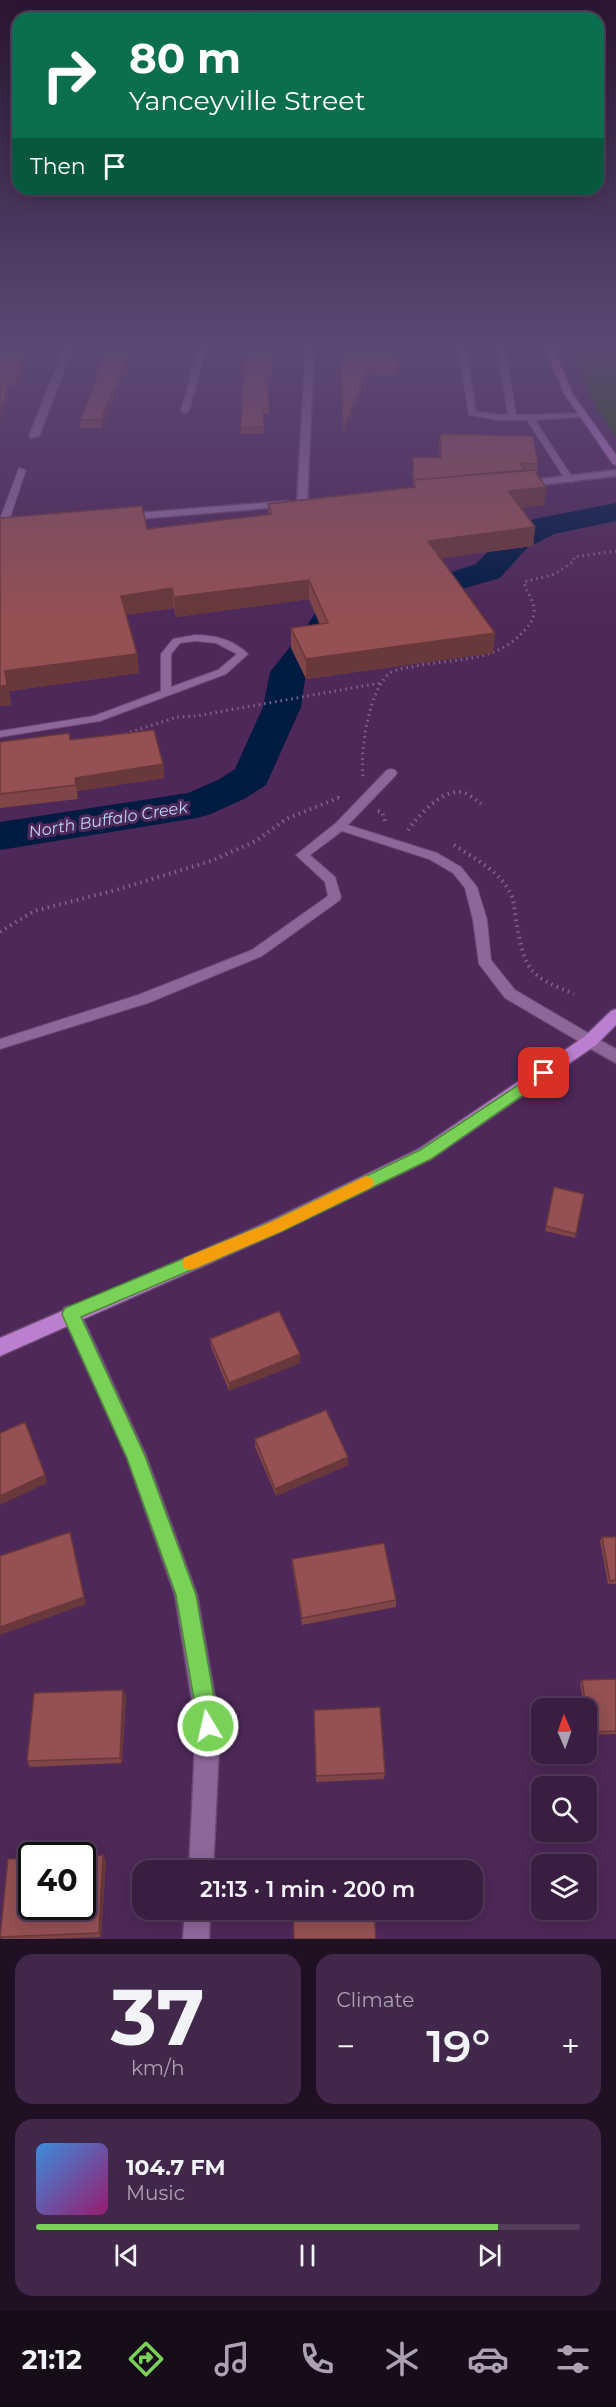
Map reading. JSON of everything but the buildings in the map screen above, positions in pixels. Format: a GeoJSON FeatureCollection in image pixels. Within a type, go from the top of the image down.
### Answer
{"type":"FeatureCollection","features":[{"type":"Feature","properties":{"kind":"main road"},"geometry":{"type":"LineString","coordinates":[[599,437],[616,462]]}},
{"type":"Feature","properties":{"kind":"main road"},"geometry":{"type":"LineString","coordinates":[[0,1347],[274,1227],[425,1154],[590,1041],[616,1015]]}},
{"type":"Feature","properties":{"kind":"street"},"geometry":{"type":"LineString","coordinates":[[302,503],[305,437]]}},
{"type":"Feature","properties":{"kind":"street"},"geometry":{"type":"LineString","coordinates":[[509,485],[570,480],[616,473]]}},
{"type":"Feature","properties":{"kind":"street"},"geometry":{"type":"LineString","coordinates":[[114,518],[314,502]]}},
{"type":"Feature","properties":{"kind":"street"},"geometry":{"type":"LineString","coordinates":[[1,529],[12,528]]}},
{"type":"Feature","properties":{"kind":"street"},"geometry":{"type":"LineString","coordinates":[[590,1041],[616,1057]]}},
{"type":"Feature","properties":{"kind":"street"},"geometry":{"type":"LineString","coordinates":[[71,1314],[136,1456],[186,1595],[208,1726],[201,1860]]}},
{"type":"Feature","properties":{"kind":"street"},"geometry":{"type":"LineString","coordinates":[[196,1939],[197,1920]]}},
{"type":"Feature","properties":{"kind":"lane"},"geometry":{"type":"LineString","coordinates":[[542,437],[570,480]]}},
{"type":"Feature","properties":{"kind":"lane"},"geometry":{"type":"LineString","coordinates":[[1,529],[22,470]]}},
{"type":"Feature","properties":{"kind":"lane"},"geometry":{"type":"LineString","coordinates":[[0,734],[96,719],[166,693],[222,672],[243,654],[231,643],[198,636],[177,640],[166,654],[166,693]]}},
{"type":"Feature","properties":{"kind":"lane"},"geometry":{"type":"LineString","coordinates":[[0,1044],[143,999],[257,953],[335,897],[331,880],[302,855],[340,826],[391,773]]}},
{"type":"Feature","properties":{"kind":"lane"},"geometry":{"type":"LineString","coordinates":[[340,826],[433,856],[457,870],[471,887],[480,920],[484,961],[510,994],[590,1041]]}},
{"type":"Feature","properties":{"kind":"path"},"geometry":{"type":"LineString","coordinates":[[362,779],[364,773],[361,760],[371,703],[378,693],[380,683],[392,671],[424,664],[483,657],[510,645],[530,625],[534,613],[533,602],[525,589],[524,582],[566,569],[574,561],[574,557],[616,551]]}},
{"type":"Feature","properties":{"kind":"path"},"geometry":{"type":"LineString","coordinates":[[216,713],[380,683]]}},
{"type":"Feature","properties":{"kind":"path"},"geometry":{"type":"LineString","coordinates":[[407,831],[414,820],[452,793],[462,792],[481,804]]}},
{"type":"Feature","properties":{"kind":"path"},"geometry":{"type":"LineString","coordinates":[[0,932],[34,911],[116,890],[211,861],[256,841],[286,819],[344,795]]}},
{"type":"Feature","properties":{"kind":"path"},"geometry":{"type":"LineString","coordinates":[[338,798],[358,806]]}},
{"type":"Feature","properties":{"kind":"waterway","name":"North Buffalo Creek"},"geometry":{"type":"LineString","coordinates":[[395,591],[452,582],[488,571],[516,541],[545,526],[616,512]]}},
{"type":"Feature","properties":{"kind":"waterway","name":"North Buffalo Creek"},"geometry":{"type":"LineString","coordinates":[[0,836],[197,805],[232,789],[252,776],[282,707],[288,672],[321,632],[334,610]]}},
{"type":"Feature","properties":{"kind":"slow traffic"},"geometry":{"type":"LineString","coordinates":[[190,1263],[274,1227],[366,1183]]}},
{"type":"Feature","properties":{"kind":"route"},"geometry":{"type":"LineString","coordinates":[[208,1726],[186,1595],[136,1456],[71,1314],[274,1227],[425,1154],[544,1073]]}}]}
